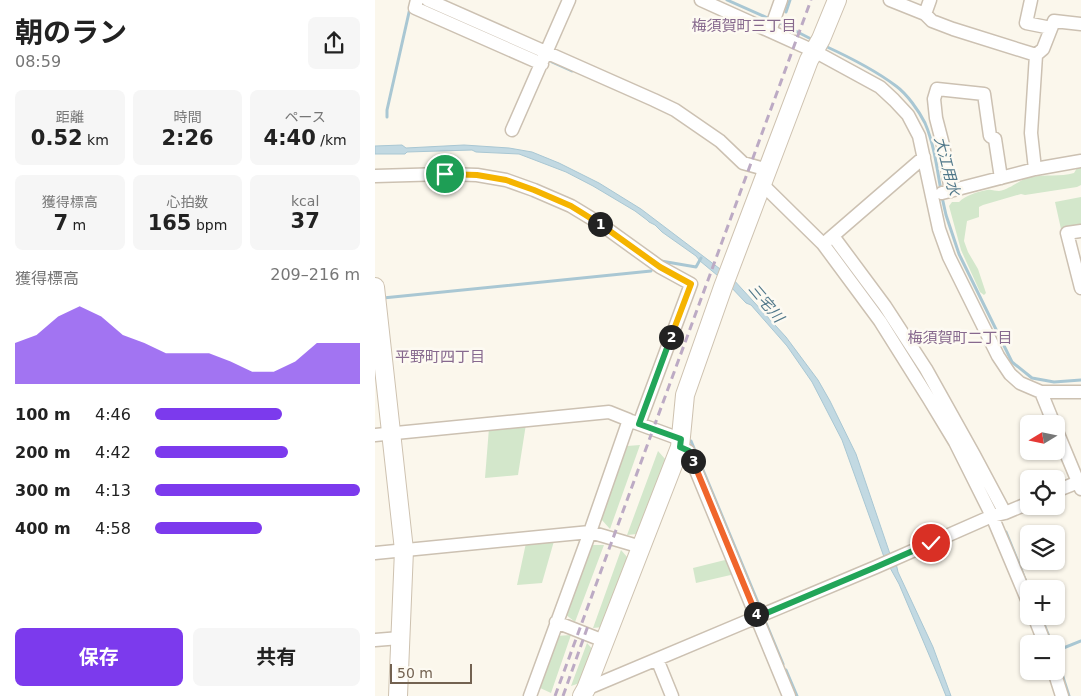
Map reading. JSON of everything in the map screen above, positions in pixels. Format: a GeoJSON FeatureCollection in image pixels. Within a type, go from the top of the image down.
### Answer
{"type":"FeatureCollection","features":[{"type":"Feature","properties":{"kind":"street"},"geometry":{"type":"LineString","coordinates":[[417,0],[415,8],[646,96],[675,110],[720,141],[743,163],[765,177],[828,240],[885,306],[926,368],[974,454],[1021,580]]}},
{"type":"Feature","properties":{"kind":"street"},"geometry":{"type":"LineString","coordinates":[[428,0],[545,58]]}},
{"type":"Feature","properties":{"kind":"street"},"geometry":{"type":"LineString","coordinates":[[513,130],[569,0]]}},
{"type":"Feature","properties":{"kind":"street"},"geometry":{"type":"LineString","coordinates":[[701,0],[772,25],[817,46],[880,87],[908,115],[919,136],[924,157],[941,194]]}},
{"type":"Feature","properties":{"kind":"street"},"geometry":{"type":"LineString","coordinates":[[772,25],[781,0]]}},
{"type":"Feature","properties":{"kind":"street"},"geometry":{"type":"LineString","coordinates":[[584,692],[680,443],[685,395],[726,281],[809,60],[837,0]]}},
{"type":"Feature","properties":{"kind":"street"},"geometry":{"type":"LineString","coordinates":[[889,0],[925,14],[932,21],[953,29],[1036,55]]}},
{"type":"Feature","properties":{"kind":"street"},"geometry":{"type":"LineString","coordinates":[[925,14],[930,0]]}},
{"type":"Feature","properties":{"kind":"street"},"geometry":{"type":"LineString","coordinates":[[1031,0],[1026,24],[1051,28]]}},
{"type":"Feature","properties":{"kind":"street"},"geometry":{"type":"LineString","coordinates":[[1035,169],[1031,133],[1036,55],[1043,49],[1054,21],[1081,24]]}},
{"type":"Feature","properties":{"kind":"street"},"geometry":{"type":"LineString","coordinates":[[1001,178],[995,139],[990,136],[984,94],[937,90],[933,99],[941,194],[939,229],[949,257],[998,356],[1010,374],[1020,383],[1041,392],[1081,392]]}},
{"type":"Feature","properties":{"kind":"street"},"geometry":{"type":"LineString","coordinates":[[828,240],[924,157]]}},
{"type":"Feature","properties":{"kind":"street"},"geometry":{"type":"LineString","coordinates":[[941,194],[1035,169],[1081,161]]}},
{"type":"Feature","properties":{"kind":"street"},"geometry":{"type":"LineString","coordinates":[[375,176],[445,174],[477,175],[506,180],[571,206],[599,223],[660,267],[691,284],[590,532],[530,696]]}},
{"type":"Feature","properties":{"kind":"street"},"geometry":{"type":"LineString","coordinates":[[1081,231],[1067,233],[1081,288]]}},
{"type":"Feature","properties":{"kind":"street"},"geometry":{"type":"LineString","coordinates":[[375,286],[383,434],[404,550],[399,696]]}},
{"type":"Feature","properties":{"kind":"street"},"geometry":{"type":"LineString","coordinates":[[1041,392],[1050,415]]}},
{"type":"Feature","properties":{"kind":"street"},"geometry":{"type":"LineString","coordinates":[[383,434],[609,412],[680,443],[689,451],[789,696]]}},
{"type":"Feature","properties":{"kind":"street"},"geometry":{"type":"LineString","coordinates":[[1065,450],[1080,484],[1065,488]]}},
{"type":"Feature","properties":{"kind":"street"},"geometry":{"type":"LineString","coordinates":[[569,696],[584,692],[657,659],[1020,506]]}},
{"type":"Feature","properties":{"kind":"street"},"geometry":{"type":"LineString","coordinates":[[375,553],[590,532],[641,547]]}},
{"type":"Feature","properties":{"kind":"street"},"geometry":{"type":"LineString","coordinates":[[556,622],[604,641]]}},
{"type":"Feature","properties":{"kind":"street"},"geometry":{"type":"LineString","coordinates":[[375,640],[400,638]]}},
{"type":"Feature","properties":{"kind":"street"},"geometry":{"type":"LineString","coordinates":[[657,659],[672,696]]}},
{"type":"Feature","properties":{"kind":"street"},"geometry":{"type":"LineString","coordinates":[[1057,680],[1062,696]]}},
{"type":"Feature","properties":{"kind":"green space"},"geometry":{"type":"Polygon","coordinates":[[[1081,167],[1081,185],[1077,187],[1021,194],[983,205],[979,207],[979,217],[967,221],[964,241],[978,269],[986,293],[984,295],[980,292],[961,250],[949,206],[952,202],[959,202],[968,196],[983,191],[1003,190],[1031,177],[1074,173],[1077,168],[1081,167]]]}},
{"type":"Feature","properties":{"kind":"green space"},"geometry":{"type":"Polygon","coordinates":[[[1081,197],[1081,225],[1061,229],[1055,202],[1081,197]]]}},
{"type":"Feature","properties":{"kind":"green space"},"geometry":{"type":"Polygon","coordinates":[[[526,424],[518,475],[485,478],[489,428],[526,424]]]}},
{"type":"Feature","properties":{"kind":"green space"},"geometry":{"type":"Polygon","coordinates":[[[640,445],[610,529],[601,519],[627,446],[640,445]]]}},
{"type":"Feature","properties":{"kind":"green space"},"geometry":{"type":"Polygon","coordinates":[[[658,451],[666,460],[637,534],[627,535],[658,451]]]}},
{"type":"Feature","properties":{"kind":"green space"},"geometry":{"type":"Polygon","coordinates":[[[554,541],[542,583],[517,585],[526,543],[554,541]]]}},
{"type":"Feature","properties":{"kind":"green space"},"geometry":{"type":"Polygon","coordinates":[[[591,545],[604,545],[575,622],[565,614],[591,545]]]}},
{"type":"Feature","properties":{"kind":"green space"},"geometry":{"type":"Polygon","coordinates":[[[621,550],[628,558],[603,627],[593,628],[621,550]]]}},
{"type":"Feature","properties":{"kind":"green space"},"geometry":{"type":"Polygon","coordinates":[[[729,559],[735,574],[696,583],[693,568],[729,559]]]}},
{"type":"Feature","properties":{"kind":"green space"},"geometry":{"type":"Polygon","coordinates":[[[571,635],[551,693],[538,687],[556,636],[571,635]]]}},
{"type":"Feature","properties":{"kind":"green space"},"geometry":{"type":"Polygon","coordinates":[[[587,643],[594,651],[583,682],[571,686],[587,643]]]}},
{"type":"Feature","properties":{"kind":"water"},"geometry":{"type":"Polygon","coordinates":[[[402,145],[406,148],[464,145],[509,148],[532,152],[599,183],[641,209],[732,278],[786,337],[818,380],[830,401],[856,454],[890,554],[896,563],[898,572],[933,647],[951,696],[946,696],[899,584],[884,557],[842,440],[812,382],[787,346],[751,305],[746,303],[696,256],[655,225],[635,211],[566,172],[519,154],[476,152],[472,150],[375,154],[375,146],[402,145]]]}},
{"type":"Feature","properties":{"kind":"waterway","name":"大江用水"},"geometry":{"type":"LineString","coordinates":[[727,0],[770,19]]}},
{"type":"Feature","properties":{"kind":"waterway"},"geometry":{"type":"LineString","coordinates":[[786,12],[790,0]]}},
{"type":"Feature","properties":{"kind":"waterway"},"geometry":{"type":"LineString","coordinates":[[387,117],[410,8]]}},
{"type":"Feature","properties":{"kind":"waterway","name":"大江用水"},"geometry":{"type":"LineString","coordinates":[[776,21],[815,41]]}},
{"type":"Feature","properties":{"kind":"waterway","name":"大江用水"},"geometry":{"type":"LineString","coordinates":[[825,46],[879,75],[900,89],[908,98],[925,123],[931,139],[941,191]]}},
{"type":"Feature","properties":{"kind":"waterway"},"geometry":{"type":"LineString","coordinates":[[552,62],[572,71]]}},
{"type":"Feature","properties":{"kind":"waterway","name":"大江用水"},"geometry":{"type":"LineString","coordinates":[[942,197],[959,254],[1012,362],[1032,378],[1054,382],[1081,380]]}},
{"type":"Feature","properties":{"kind":"waterway"},"geometry":{"type":"LineString","coordinates":[[661,261],[696,267],[701,258]]}},
{"type":"Feature","properties":{"kind":"waterway"},"geometry":{"type":"LineString","coordinates":[[383,298],[651,271]]}},
{"type":"Feature","properties":{"kind":"waterway"},"geometry":{"type":"LineString","coordinates":[[908,353],[925,380]]}},
{"type":"Feature","properties":{"kind":"waterway"},"geometry":{"type":"LineString","coordinates":[[691,441],[759,605]]}},
{"type":"Feature","properties":{"kind":"waterway"},"geometry":{"type":"LineString","coordinates":[[1006,532],[1025,580]]}},
{"type":"Feature","properties":{"kind":"waterway"},"geometry":{"type":"LineString","coordinates":[[766,623],[783,664]]}},
{"type":"Feature","properties":{"kind":"waterway"},"geometry":{"type":"LineString","coordinates":[[1044,625],[1048,635]]}},
{"type":"Feature","properties":{"kind":"waterway"},"geometry":{"type":"LineString","coordinates":[[1065,647],[1081,641]]}},
{"type":"Feature","properties":{"kind":"waterway"},"geometry":{"type":"LineString","coordinates":[[786,670],[797,696]]}},
{"type":"Feature","properties":{"kind":"waterway"},"geometry":{"type":"LineString","coordinates":[[1064,680],[1069,696]]}},
{"type":"Feature","properties":{"kind":"railway"},"geometry":{"type":"LineString","coordinates":[[555,696],[811,0]]}},
{"type":"Feature","properties":{"kind":"railway"},"geometry":{"type":"LineString","coordinates":[[563,696],[589,623]]}},
{"type":"Feature","properties":{"kind":"district","name":"梅須賀町三丁目"},"geometry":{"type":"Point","coordinates":[744,26]}},
{"type":"Feature","properties":{"kind":"district","name":"梅須賀町二丁目"},"geometry":{"type":"Point","coordinates":[960,338]}},
{"type":"Feature","properties":{"kind":"district","name":"平野町四丁目"},"geometry":{"type":"Point","coordinates":[440,357]}},
{"type":"Feature","properties":{"kind":"route"},"geometry":{"type":"LineString","coordinates":[[445,174],[477,175],[506,180],[571,206],[599,223],[660,267],[691,284],[639,424],[681,439],[680,447],[689,451],[757,617],[931,543]]}},
{"type":"Feature","properties":{"kind":"water label","name":"三宅川"},"geometry":{"type":"Point","coordinates":[766,303]}}]}
